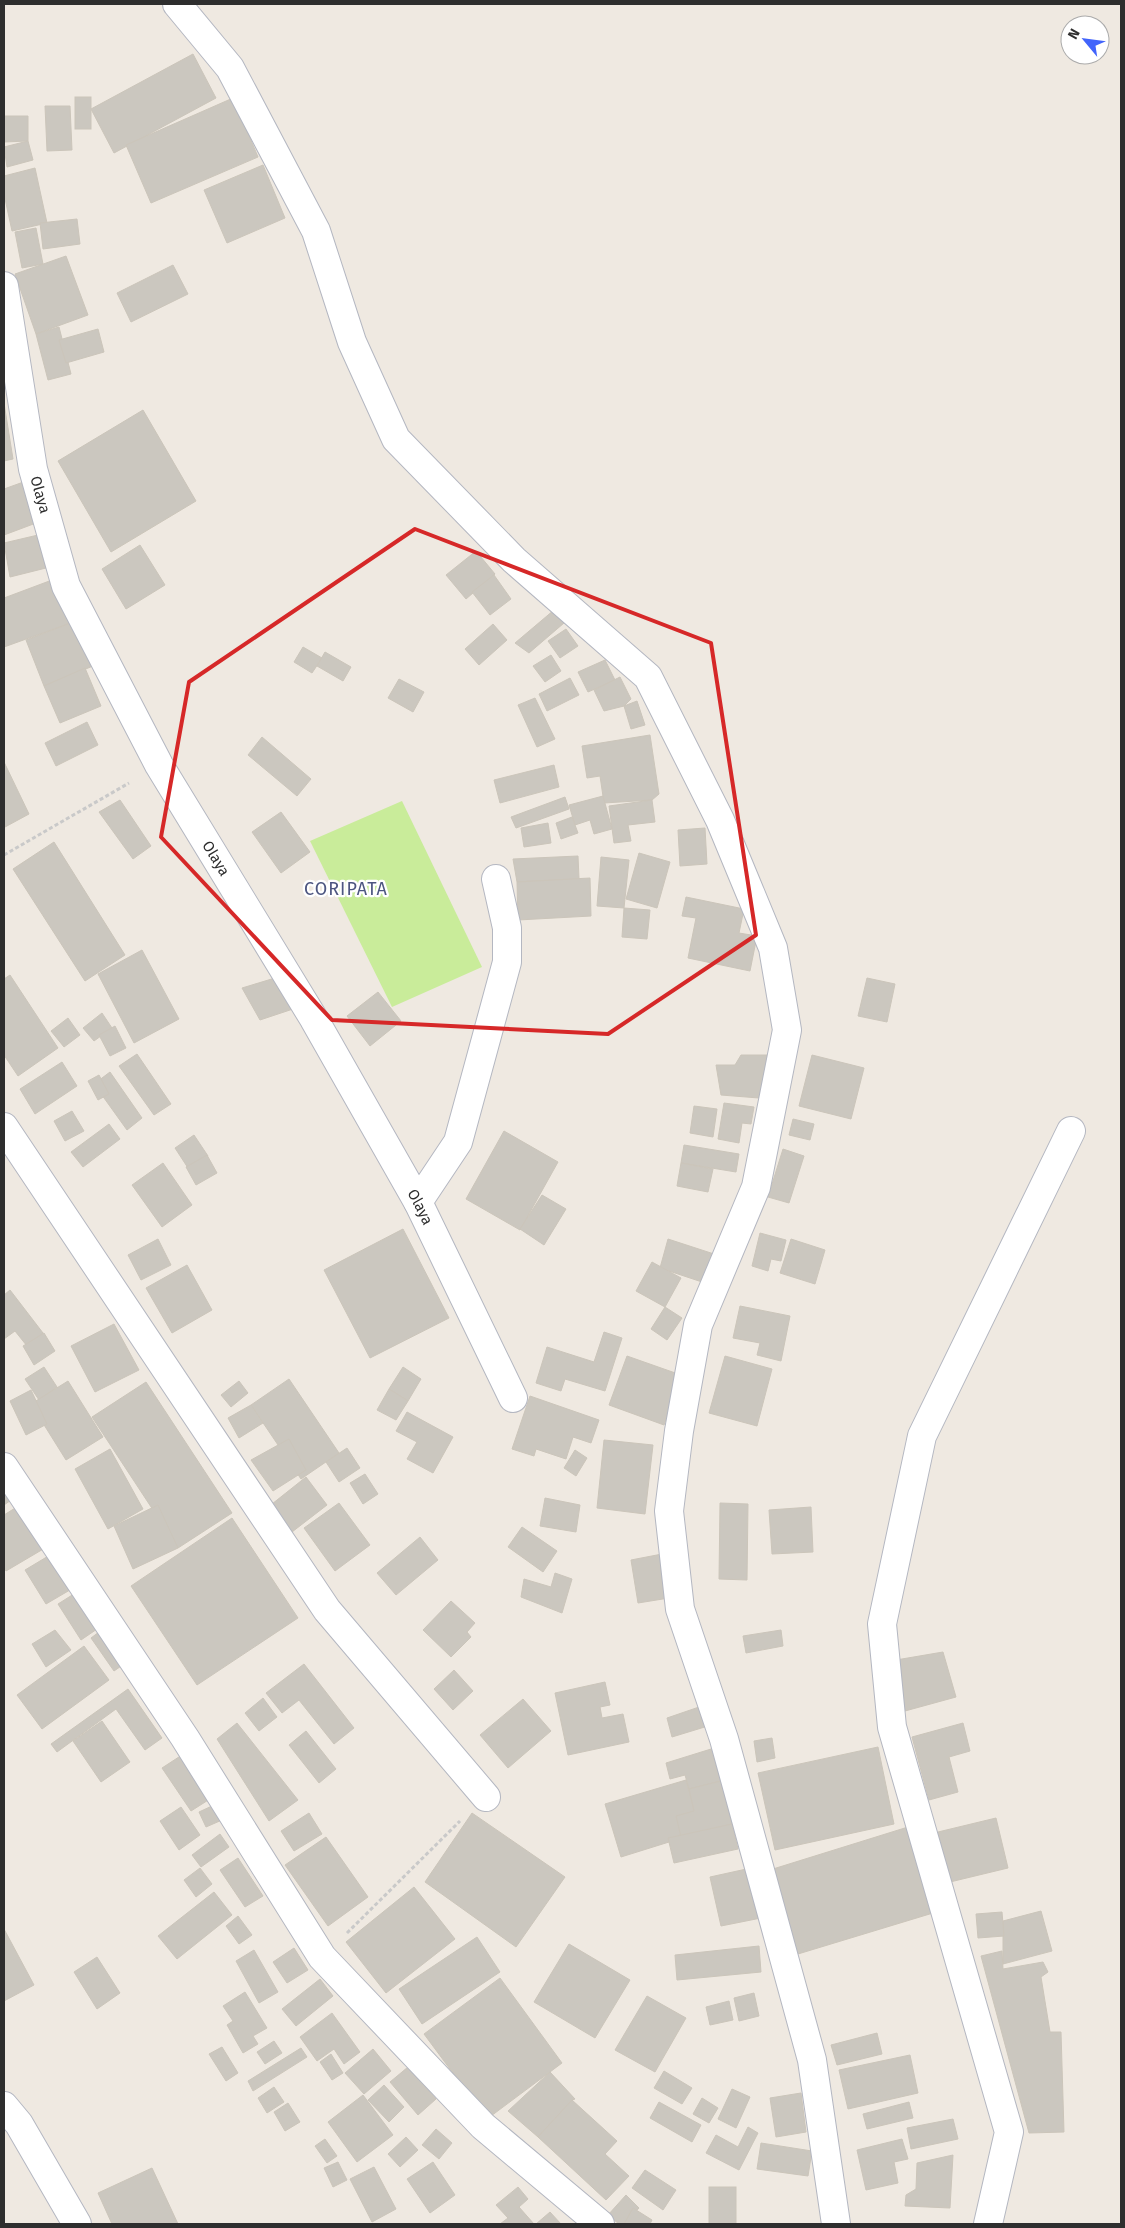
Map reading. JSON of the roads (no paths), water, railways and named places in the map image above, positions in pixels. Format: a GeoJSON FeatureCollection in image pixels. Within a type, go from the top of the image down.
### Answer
{"type":"FeatureCollection","features":[{"type":"Feature","properties":{"kind":"street"},"geometry":{"type":"LineString","coordinates":[[177,4],[230,68],[316,232],[352,342],[396,439],[514,560],[648,678],[720,820],[773,948],[787,1030],[756,1187],[698,1324],[679,1430],[669,1512],[680,1609],[724,1739],[812,2060],[836,2224]]}},
{"type":"Feature","properties":{"kind":"street","name":"Olaya"},"geometry":{"type":"LineString","coordinates":[[4,286],[33,469],[66,586],[159,766],[314,1019],[418,1202],[513,1398]]}},
{"type":"Feature","properties":{"kind":"street"},"geometry":{"type":"LineString","coordinates":[[418,1202],[458,1142],[506,962],[507,928],[496,879]]}},
{"type":"Feature","properties":{"kind":"street"},"geometry":{"type":"LineString","coordinates":[[4,1127],[327,1610],[486,1796]]}},
{"type":"Feature","properties":{"kind":"street"},"geometry":{"type":"LineString","coordinates":[[988,2224],[1008,2132],[892,1727],[882,1624],[922,1436],[1071,1131]]}},
{"type":"Feature","properties":{"kind":"street"},"geometry":{"type":"LineString","coordinates":[[4,1467],[185,1738],[322,1958],[483,2126],[600,2224]]}},
{"type":"Feature","properties":{"kind":"street"},"geometry":{"type":"LineString","coordinates":[[4,2106],[19,2124],[77,2224]]}},
{"type":"Feature","properties":{"kind":"district","name":"CORIPATA"},"geometry":{"type":"Point","coordinates":[346,889]}}]}
